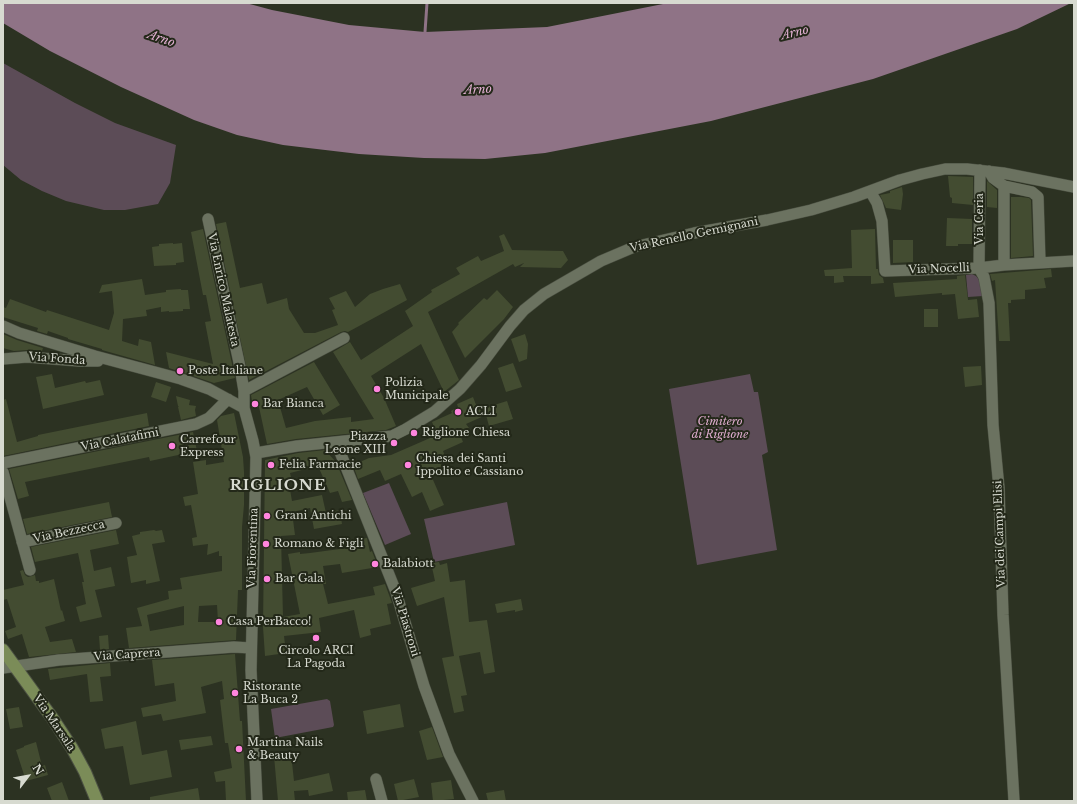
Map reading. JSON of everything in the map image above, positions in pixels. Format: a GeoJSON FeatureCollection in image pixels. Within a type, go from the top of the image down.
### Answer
{"type":"FeatureCollection","features":[{"type":"Feature","properties":{"kind":"main road","name":"Via Marsala"},"geometry":{"type":"LineString","coordinates":[[3,650],[72,748],[86,772],[97,801]]}},
{"type":"Feature","properties":{"kind":"street","name":"Via Renello Gemignani"},"geometry":{"type":"LineString","coordinates":[[256,453],[297,446],[392,436],[405,426],[434,412],[464,385],[524,310],[544,294],[601,261],[634,247],[694,233],[767,220],[811,210],[922,174],[945,169],[985,171],[1074,187]]}},
{"type":"Feature","properties":{"kind":"street"},"geometry":{"type":"LineString","coordinates":[[985,171],[1004,186],[1032,192],[1038,197],[1040,262]]}},
{"type":"Feature","properties":{"kind":"street","name":"Via Ceria"},"geometry":{"type":"LineString","coordinates":[[980,268],[985,171]]}},
{"type":"Feature","properties":{"kind":"street"},"geometry":{"type":"LineString","coordinates":[[1004,186],[1004,265]]}},
{"type":"Feature","properties":{"kind":"street","name":"Via Nocelli"},"geometry":{"type":"LineString","coordinates":[[870,191],[877,203],[882,221],[885,271],[980,268],[1040,262],[1074,261]]}},
{"type":"Feature","properties":{"kind":"street","name":"Via Enrico Malatesta"},"geometry":{"type":"LineString","coordinates":[[208,219],[244,391],[244,408]]}},
{"type":"Feature","properties":{"kind":"street","name":"Via dei Campi Elisi"},"geometry":{"type":"LineString","coordinates":[[980,268],[984,277],[989,303],[992,412],[999,488],[1003,615],[1014,801]]}},
{"type":"Feature","properties":{"kind":"street"},"geometry":{"type":"LineString","coordinates":[[3,326],[19,333],[111,361],[181,379],[200,386],[244,408]]}},
{"type":"Feature","properties":{"kind":"street"},"geometry":{"type":"LineString","coordinates":[[244,391],[344,338]]}},
{"type":"Feature","properties":{"kind":"street","name":"Via Fonda"},"geometry":{"type":"LineString","coordinates":[[3,359],[27,356],[79,361],[111,361]]}},
{"type":"Feature","properties":{"kind":"street","name":"Via Calatafimi"},"geometry":{"type":"LineString","coordinates":[[3,463],[196,424],[209,418],[228,399]]}},
{"type":"Feature","properties":{"kind":"street","name":"Via Fiorentina"},"geometry":{"type":"LineString","coordinates":[[244,408],[256,453],[251,648],[251,704],[256,801]]}},
{"type":"Feature","properties":{"kind":"street","name":"Via Piastroni"},"geometry":{"type":"LineString","coordinates":[[336,442],[396,592],[424,686],[449,754],[473,801]]}},
{"type":"Feature","properties":{"kind":"street"},"geometry":{"type":"LineString","coordinates":[[3,472],[30,570]]}},
{"type":"Feature","properties":{"kind":"street","name":"Via Bezzecca"},"geometry":{"type":"LineString","coordinates":[[22,542],[116,522]]}},
{"type":"Feature","properties":{"kind":"street","name":"Via Caprera"},"geometry":{"type":"LineString","coordinates":[[3,668],[59,660],[234,647],[251,648]]}},
{"type":"Feature","properties":{"kind":"street"},"geometry":{"type":"LineString","coordinates":[[376,779],[382,801]]}},
{"type":"Feature","properties":{"kind":"green space"},"geometry":{"type":"Polygon","coordinates":[[[3,63],[75,103],[115,123],[176,145],[170,183],[158,204],[125,210],[104,210],[66,201],[21,180],[3,165],[3,63]]]}},
{"type":"Feature","properties":{"kind":"green space"},"geometry":{"type":"Polygon","coordinates":[[[972,274],[980,281],[983,296],[968,297],[966,275],[972,274]]]}},
{"type":"Feature","properties":{"kind":"green space","name":"Cimitero di Riglione"},"geometry":{"type":"Polygon","coordinates":[[[750,374],[754,392],[758,392],[768,452],[762,455],[777,550],[697,565],[669,389],[750,374]]]}},
{"type":"Feature","properties":{"kind":"green space"},"geometry":{"type":"Polygon","coordinates":[[[389,483],[411,534],[385,545],[363,493],[389,483]]]}},
{"type":"Feature","properties":{"kind":"green space"},"geometry":{"type":"Polygon","coordinates":[[[507,502],[515,545],[434,562],[424,519],[507,502]]]}},
{"type":"Feature","properties":{"kind":"green space"},"geometry":{"type":"Polygon","coordinates":[[[327,699],[330,701],[334,725],[333,727],[275,738],[271,709],[327,699]]]}},
{"type":"Feature","properties":{"kind":"water","name":"Arno"},"geometry":{"type":"Polygon","coordinates":[[[3,3],[246,3],[272,10],[349,25],[425,32],[547,27],[668,3],[1071,3],[1017,29],[873,79],[711,121],[545,153],[485,159],[424,158],[359,154],[283,145],[237,135],[194,120],[121,87],[50,51],[3,23],[3,3]]]}},
{"type":"Feature","properties":{"kind":"building"},"geometry":{"type":"Polygon","coordinates":[[[948,176],[973,177],[973,205],[952,203],[948,176]]]}},
{"type":"Feature","properties":{"kind":"building"},"geometry":{"type":"Polygon","coordinates":[[[987,181],[997,190],[997,208],[987,207],[987,181]]]}},
{"type":"Feature","properties":{"kind":"building"},"geometry":{"type":"Polygon","coordinates":[[[902,187],[903,194],[901,210],[886,208],[880,195],[890,193],[890,191],[902,187]]]}},
{"type":"Feature","properties":{"kind":"building"},"geometry":{"type":"Polygon","coordinates":[[[1011,197],[1029,198],[1031,200],[1033,256],[1011,258],[1011,197]]]}},
{"type":"Feature","properties":{"kind":"building"},"geometry":{"type":"Polygon","coordinates":[[[947,218],[972,219],[972,244],[946,246],[947,218]]]}},
{"type":"Feature","properties":{"kind":"building"},"geometry":{"type":"Polygon","coordinates":[[[226,222],[240,288],[262,283],[267,304],[287,298],[289,309],[304,333],[315,333],[338,325],[332,310],[335,309],[329,298],[346,291],[355,307],[370,294],[400,284],[407,300],[348,332],[341,332],[249,380],[216,224],[226,222]]]}},
{"type":"Feature","properties":{"kind":"building"},"geometry":{"type":"Polygon","coordinates":[[[203,229],[235,378],[214,383],[169,368],[166,352],[213,364],[205,322],[211,321],[206,295],[203,295],[191,232],[203,229]]]}},
{"type":"Feature","properties":{"kind":"building"},"geometry":{"type":"Polygon","coordinates":[[[875,229],[876,269],[878,269],[879,275],[883,278],[884,283],[871,284],[871,276],[843,276],[844,282],[834,283],[834,276],[825,276],[824,270],[852,268],[851,230],[875,229]]]}},
{"type":"Feature","properties":{"kind":"building"},"geometry":{"type":"Polygon","coordinates":[[[504,234],[512,250],[563,251],[568,260],[561,268],[520,267],[524,263],[515,267],[513,264],[428,312],[459,380],[444,392],[421,344],[371,376],[384,398],[396,426],[386,430],[296,439],[267,444],[259,407],[253,408],[251,395],[314,362],[340,405],[323,415],[307,387],[278,400],[286,428],[315,421],[351,417],[351,422],[374,419],[333,352],[350,342],[361,360],[413,326],[405,311],[432,292],[431,290],[460,274],[456,268],[478,256],[481,261],[504,251],[499,236],[504,234]]]}},
{"type":"Feature","properties":{"kind":"building"},"geometry":{"type":"Polygon","coordinates":[[[893,240],[913,240],[913,262],[893,263],[893,240]]]}},
{"type":"Feature","properties":{"kind":"building"},"geometry":{"type":"Polygon","coordinates":[[[182,243],[184,262],[176,263],[176,265],[154,266],[152,247],[159,246],[159,244],[182,243]]]}},
{"type":"Feature","properties":{"kind":"building"},"geometry":{"type":"Polygon","coordinates":[[[1051,269],[1052,277],[1044,278],[1046,288],[1025,290],[1025,299],[1011,300],[1011,303],[1008,303],[1010,341],[999,341],[995,280],[992,281],[990,274],[1051,269]]]}},
{"type":"Feature","properties":{"kind":"building"},"geometry":{"type":"Polygon","coordinates":[[[965,275],[968,300],[977,299],[979,317],[958,319],[955,294],[942,295],[942,293],[895,297],[893,283],[957,279],[957,276],[965,275]]]}},
{"type":"Feature","properties":{"kind":"building"},"geometry":{"type":"Polygon","coordinates":[[[142,279],[145,295],[166,292],[166,290],[188,290],[190,309],[183,309],[183,311],[161,312],[161,307],[146,310],[147,316],[123,319],[122,341],[138,346],[139,339],[151,342],[155,365],[102,350],[48,331],[47,334],[37,331],[38,328],[3,317],[3,307],[6,308],[10,299],[46,312],[47,310],[109,330],[114,313],[112,291],[99,293],[102,285],[142,279]]]}},
{"type":"Feature","properties":{"kind":"building"},"geometry":{"type":"Polygon","coordinates":[[[497,290],[513,307],[504,319],[465,358],[452,332],[459,324],[458,323],[484,298],[487,300],[497,290]]]}},
{"type":"Feature","properties":{"kind":"building"},"geometry":{"type":"Polygon","coordinates":[[[924,309],[938,309],[938,327],[924,327],[924,309]]]}},
{"type":"Feature","properties":{"kind":"building"},"geometry":{"type":"Polygon","coordinates":[[[3,334],[43,348],[42,351],[14,351],[3,348],[3,334]]]}},
{"type":"Feature","properties":{"kind":"building"},"geometry":{"type":"Polygon","coordinates":[[[525,334],[528,344],[527,359],[519,362],[511,339],[525,334]]]}},
{"type":"Feature","properties":{"kind":"building"},"geometry":{"type":"Polygon","coordinates":[[[513,363],[522,387],[506,392],[498,368],[513,363]]]}},
{"type":"Feature","properties":{"kind":"building"},"geometry":{"type":"Polygon","coordinates":[[[981,366],[982,385],[965,387],[963,367],[981,366]]]}},
{"type":"Feature","properties":{"kind":"building"},"geometry":{"type":"Polygon","coordinates":[[[52,374],[55,388],[85,381],[86,383],[100,380],[104,395],[43,409],[36,377],[52,374]]]}},
{"type":"Feature","properties":{"kind":"building"},"geometry":{"type":"Polygon","coordinates":[[[156,382],[171,387],[166,402],[151,397],[156,382]]]}},
{"type":"Feature","properties":{"kind":"building"},"geometry":{"type":"Polygon","coordinates":[[[176,396],[190,400],[189,405],[196,406],[196,416],[181,420],[176,396]]]}},
{"type":"Feature","properties":{"kind":"building"},"geometry":{"type":"Polygon","coordinates":[[[473,397],[478,410],[507,401],[513,419],[489,426],[486,415],[466,424],[469,428],[459,432],[463,442],[443,451],[445,456],[438,459],[442,467],[430,473],[444,505],[430,511],[422,492],[412,497],[401,474],[385,481],[380,470],[358,479],[353,465],[369,458],[391,455],[437,435],[432,422],[452,413],[451,411],[458,407],[457,404],[473,397]]]}},
{"type":"Feature","properties":{"kind":"building"},"geometry":{"type":"Polygon","coordinates":[[[6,399],[17,442],[38,435],[147,413],[149,426],[3,456],[3,400],[6,399]]]}},
{"type":"Feature","properties":{"kind":"building"},"geometry":{"type":"Polygon","coordinates":[[[234,413],[243,457],[244,505],[242,527],[242,590],[238,590],[236,640],[129,648],[126,628],[142,626],[137,608],[169,599],[168,591],[182,589],[180,578],[222,571],[222,556],[219,556],[219,551],[207,555],[208,544],[193,546],[192,538],[197,537],[191,505],[185,506],[183,497],[198,494],[193,462],[206,460],[206,465],[224,462],[217,420],[221,416],[234,413]],[[217,605],[199,606],[198,622],[218,622],[217,605]],[[184,606],[147,615],[150,631],[184,625],[184,606]]]}},
{"type":"Feature","properties":{"kind":"building"},"geometry":{"type":"Polygon","coordinates":[[[193,432],[197,451],[150,461],[149,457],[25,482],[29,496],[18,499],[9,469],[193,432]]]}},
{"type":"Feature","properties":{"kind":"building"},"geometry":{"type":"Polygon","coordinates":[[[325,450],[336,462],[352,500],[342,502],[338,491],[330,493],[318,466],[290,473],[291,477],[288,478],[292,501],[322,495],[326,513],[340,510],[342,524],[314,529],[310,508],[292,512],[295,535],[281,536],[283,617],[300,614],[288,554],[300,552],[300,554],[310,553],[347,548],[347,540],[367,538],[370,552],[372,551],[378,567],[342,573],[340,564],[323,566],[326,584],[323,584],[328,604],[375,595],[373,587],[385,584],[392,603],[387,604],[391,624],[370,629],[371,635],[360,638],[354,610],[319,618],[321,632],[284,636],[286,653],[265,656],[263,627],[265,460],[298,453],[325,450]]]}},
{"type":"Feature","properties":{"kind":"building"},"geometry":{"type":"Polygon","coordinates":[[[109,502],[112,517],[27,534],[23,519],[109,502]]]}},
{"type":"Feature","properties":{"kind":"building"},"geometry":{"type":"Polygon","coordinates":[[[116,530],[119,544],[90,550],[94,571],[111,567],[115,586],[95,590],[102,617],[80,622],[76,607],[86,604],[82,582],[84,582],[78,553],[35,562],[31,547],[116,530]]]}},
{"type":"Feature","properties":{"kind":"building"},"geometry":{"type":"Polygon","coordinates":[[[162,530],[165,542],[152,544],[160,581],[146,584],[146,580],[131,583],[127,557],[137,555],[132,536],[140,534],[140,532],[162,530]]]}},
{"type":"Feature","properties":{"kind":"building"},"geometry":{"type":"Polygon","coordinates":[[[439,562],[440,565],[447,563],[450,582],[465,580],[469,622],[487,620],[495,672],[484,674],[480,652],[459,656],[467,695],[461,696],[464,711],[454,713],[442,658],[454,656],[444,597],[417,606],[411,588],[435,581],[431,563],[439,562]]]}},
{"type":"Feature","properties":{"kind":"building"},"geometry":{"type":"Polygon","coordinates":[[[23,570],[25,575],[28,577],[35,575],[36,581],[39,581],[39,583],[54,579],[61,611],[62,610],[65,621],[45,627],[50,642],[72,639],[76,652],[29,657],[22,634],[8,639],[5,631],[16,627],[7,599],[3,600],[3,590],[24,585],[20,571],[23,570]]]}},
{"type":"Feature","properties":{"kind":"building"},"geometry":{"type":"Polygon","coordinates":[[[521,599],[523,610],[497,613],[495,604],[521,599]]]}},
{"type":"Feature","properties":{"kind":"building"},"geometry":{"type":"Polygon","coordinates":[[[108,635],[109,649],[100,650],[99,636],[108,635]]]}},
{"type":"Feature","properties":{"kind":"building"},"geometry":{"type":"Polygon","coordinates":[[[235,654],[240,721],[242,721],[246,801],[226,801],[225,781],[216,782],[214,772],[232,768],[228,743],[225,743],[220,700],[224,699],[222,681],[201,687],[206,713],[163,721],[161,714],[143,717],[141,708],[176,701],[174,683],[155,686],[152,660],[235,654]]]}},
{"type":"Feature","properties":{"kind":"building"},"geometry":{"type":"Polygon","coordinates":[[[110,663],[111,676],[100,677],[103,701],[90,702],[87,674],[50,680],[48,669],[110,663]]]}},
{"type":"Feature","properties":{"kind":"building"},"geometry":{"type":"Polygon","coordinates":[[[400,704],[404,727],[367,734],[363,711],[400,704]]]}},
{"type":"Feature","properties":{"kind":"building"},"geometry":{"type":"Polygon","coordinates":[[[19,707],[23,727],[10,729],[6,709],[19,707]]]}},
{"type":"Feature","properties":{"kind":"building"},"geometry":{"type":"Polygon","coordinates":[[[136,721],[142,755],[167,750],[172,777],[130,785],[123,746],[105,749],[101,729],[136,721]]]}},
{"type":"Feature","properties":{"kind":"building"},"geometry":{"type":"Polygon","coordinates":[[[432,727],[443,757],[427,760],[419,731],[432,727]]]}},
{"type":"Feature","properties":{"kind":"building"},"geometry":{"type":"Polygon","coordinates":[[[211,736],[213,745],[181,750],[179,740],[211,736]]]}},
{"type":"Feature","properties":{"kind":"building"},"geometry":{"type":"Polygon","coordinates":[[[36,742],[42,766],[45,765],[48,775],[26,781],[16,750],[36,742]]]}},
{"type":"Feature","properties":{"kind":"building"},"geometry":{"type":"Polygon","coordinates":[[[291,753],[294,781],[329,773],[333,791],[309,796],[308,790],[294,791],[295,801],[278,801],[274,756],[291,753]]]}},
{"type":"Feature","properties":{"kind":"building"},"geometry":{"type":"Polygon","coordinates":[[[414,779],[419,797],[398,801],[394,784],[414,779]]]}},
{"type":"Feature","properties":{"kind":"building"},"geometry":{"type":"Polygon","coordinates":[[[451,780],[454,799],[433,801],[431,783],[451,780]]]}},
{"type":"Feature","properties":{"kind":"building"},"geometry":{"type":"Polygon","coordinates":[[[62,782],[69,801],[52,801],[47,788],[62,782]]]}},
{"type":"Feature","properties":{"kind":"building"},"geometry":{"type":"Polygon","coordinates":[[[198,788],[200,801],[150,801],[150,797],[198,788]]]}},
{"type":"Feature","properties":{"kind":"building"},"geometry":{"type":"Polygon","coordinates":[[[365,790],[367,801],[348,801],[347,792],[365,790]]]}},
{"type":"Feature","properties":{"kind":"building"},"geometry":{"type":"Polygon","coordinates":[[[504,790],[506,801],[488,801],[486,793],[504,790]]]}},
{"type":"Feature","properties":{"kind":"waterway"},"geometry":{"type":"LineString","coordinates":[[425,32],[427,3]]}},
{"type":"Feature","properties":{"kind":"place","name":"Poste Italiane"},"geometry":{"type":"Point","coordinates":[180,371]}},
{"type":"Feature","properties":{"kind":"place","name":"Polizia Municipale"},"geometry":{"type":"Point","coordinates":[377,389]}},
{"type":"Feature","properties":{"kind":"place","name":"Bar Bianca"},"geometry":{"type":"Point","coordinates":[255,404]}},
{"type":"Feature","properties":{"kind":"place","name":"ACLI"},"geometry":{"type":"Point","coordinates":[458,412]}},
{"type":"Feature","properties":{"kind":"place","name":"Riglione Chiesa"},"geometry":{"type":"Point","coordinates":[414,433]}},
{"type":"Feature","properties":{"kind":"place","name":"Piazza Leone XIII"},"geometry":{"type":"Point","coordinates":[394,443]}},
{"type":"Feature","properties":{"kind":"place","name":"Carrefour Express"},"geometry":{"type":"Point","coordinates":[172,446]}},
{"type":"Feature","properties":{"kind":"place","name":"Felia Farmacie"},"geometry":{"type":"Point","coordinates":[271,465]}},
{"type":"Feature","properties":{"kind":"place","name":"Chiesa dei Santi Ippolito e Cassiano"},"geometry":{"type":"Point","coordinates":[408,465]}},
{"type":"Feature","properties":{"kind":"place","name":"Grani Antichi"},"geometry":{"type":"Point","coordinates":[267,516]}},
{"type":"Feature","properties":{"kind":"place","name":"Romano & Figli"},"geometry":{"type":"Point","coordinates":[266,544]}},
{"type":"Feature","properties":{"kind":"place","name":"Balabiott"},"geometry":{"type":"Point","coordinates":[375,564]}},
{"type":"Feature","properties":{"kind":"place","name":"Bar Gala"},"geometry":{"type":"Point","coordinates":[267,579]}},
{"type":"Feature","properties":{"kind":"place","name":"Casa PerBacco!"},"geometry":{"type":"Point","coordinates":[219,622]}},
{"type":"Feature","properties":{"kind":"place","name":"Circolo ARCI La Pagoda"},"geometry":{"type":"Point","coordinates":[316,638]}},
{"type":"Feature","properties":{"kind":"place","name":"Ristorante La Buca 2"},"geometry":{"type":"Point","coordinates":[235,693]}},
{"type":"Feature","properties":{"kind":"place","name":"Martina Nails & Beauty"},"geometry":{"type":"Point","coordinates":[239,749]}},
{"type":"Feature","properties":{"kind":"district","name":"RIGLIONE"},"geometry":{"type":"Point","coordinates":[278,486]}}]}
